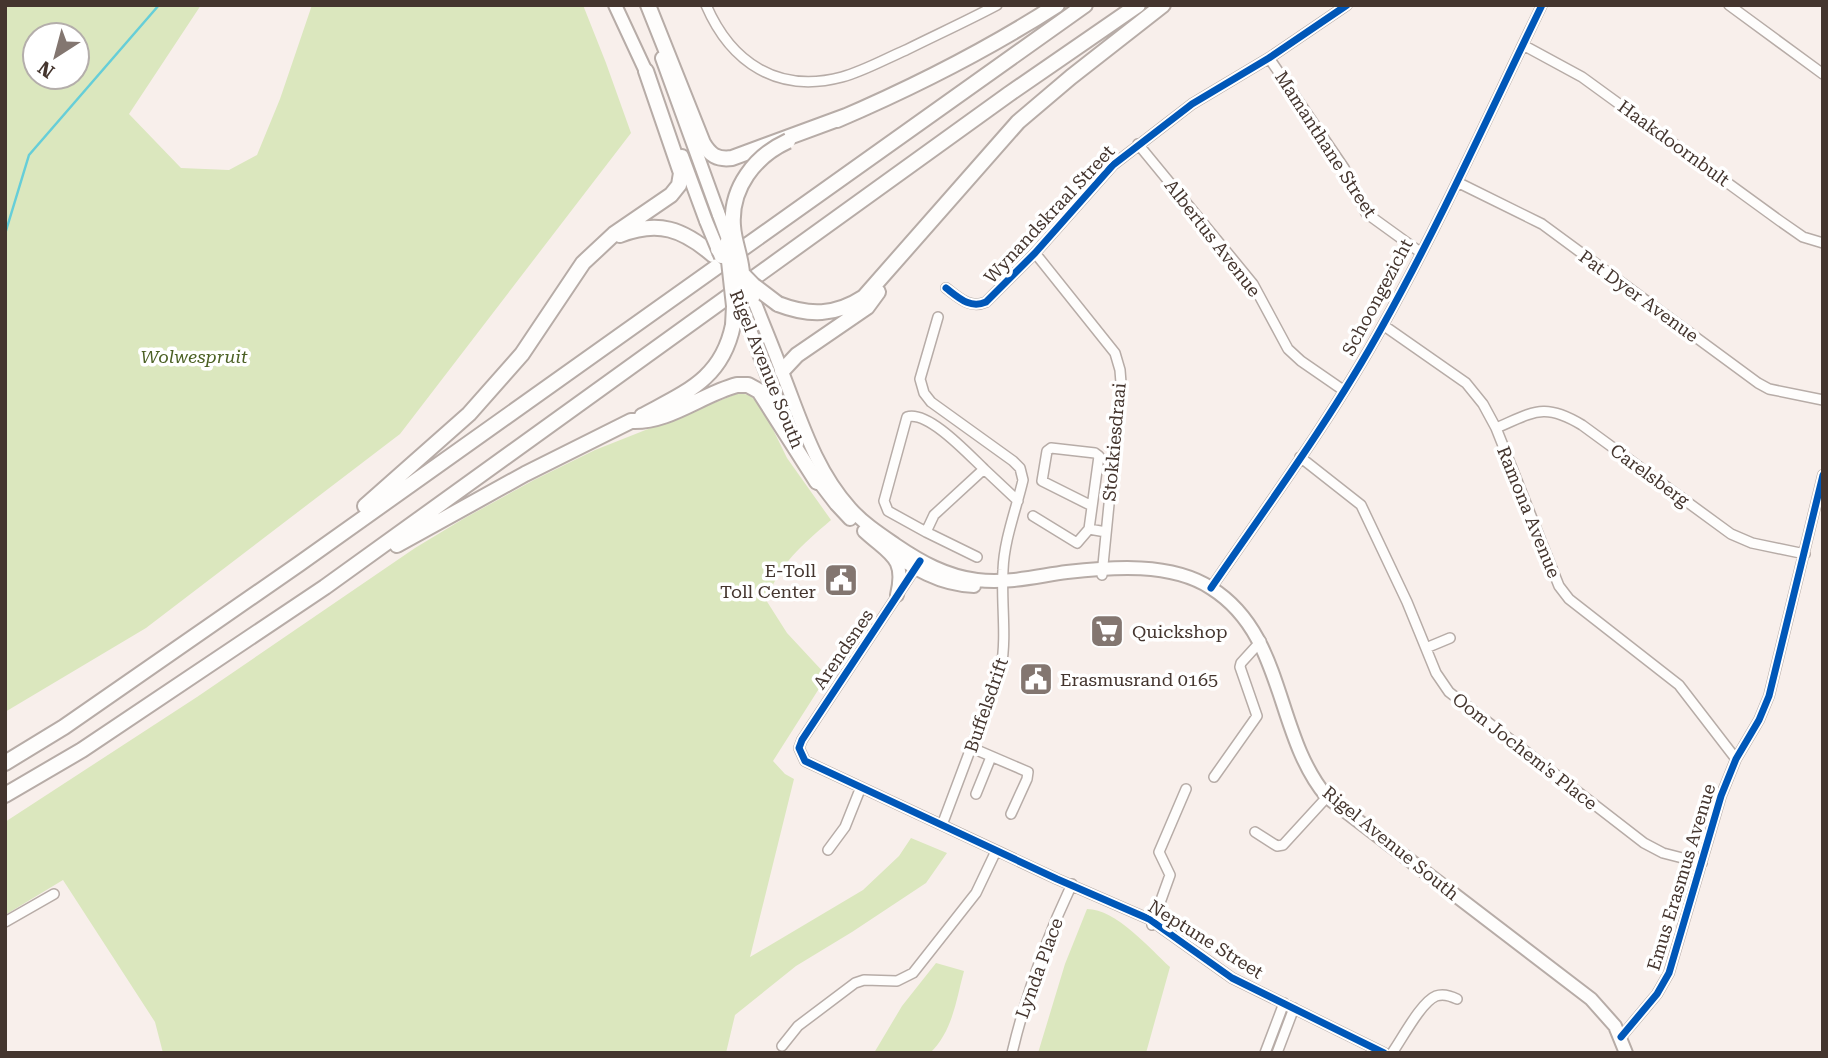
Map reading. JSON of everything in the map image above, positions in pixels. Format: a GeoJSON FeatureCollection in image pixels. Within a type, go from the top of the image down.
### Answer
{"type":"FeatureCollection","features":[{"type":"Feature","properties":{"kind":"highway"},"geometry":{"type":"LineString","coordinates":[[646,5],[703,143],[712,155],[723,159],[732,158],[846,116]]}},
{"type":"Feature","properties":{"kind":"highway"},"geometry":{"type":"LineString","coordinates":[[325,587],[464,506],[703,381],[725,353],[733,325],[734,306],[741,288],[733,223],[735,201],[746,177],[765,152],[1000,41],[1057,5]]}},
{"type":"Feature","properties":{"kind":"highway"},"geometry":{"type":"LineString","coordinates":[[5,762],[64,727],[299,564],[1084,5]]}},
{"type":"Feature","properties":{"kind":"highway"},"geometry":{"type":"LineString","coordinates":[[5,795],[82,750],[325,587],[1009,94],[1138,5]]}},
{"type":"Feature","properties":{"kind":"highway"},"geometry":{"type":"LineString","coordinates":[[719,247],[741,288],[778,304],[810,313],[826,313],[852,305],[882,279],[1018,122],[1163,5]]}},
{"type":"Feature","properties":{"kind":"highway"},"geometry":{"type":"LineString","coordinates":[[299,564],[469,414],[522,354],[583,263],[634,219],[663,201],[679,185],[681,173],[646,71]]}},
{"type":"Feature","properties":{"kind":"highway"},"geometry":{"type":"LineString","coordinates":[[782,371],[804,350],[867,307],[941,211]]}},
{"type":"Feature","properties":{"kind":"highway"},"geometry":{"type":"LineString","coordinates":[[565,291],[589,263],[620,235],[633,230],[662,228],[719,247],[729,260],[741,288]]}},
{"type":"Feature","properties":{"kind":"highway"},"geometry":{"type":"LineString","coordinates":[[631,421],[645,422],[730,387],[748,385],[759,391],[766,400],[817,482]]}},
{"type":"Feature","properties":{"kind":"main road","name":"Rigel Avenue South"},"geometry":{"type":"LineString","coordinates":[[615,5],[672,130],[706,221],[765,328],[812,449],[839,495],[869,526],[918,565]]}},
{"type":"Feature","properties":{"kind":"main road","name":"Rigel Avenue South"},"geometry":{"type":"LineString","coordinates":[[646,5],[719,215],[719,247]]}},
{"type":"Feature","properties":{"kind":"main road","name":"Rigel Avenue South"},"geometry":{"type":"LineString","coordinates":[[741,288],[750,329],[788,425],[817,482],[861,528],[949,583],[966,586],[1102,572],[1118,567],[1170,572],[1211,588],[1244,616],[1261,641],[1301,757],[1327,797],[1591,999],[1609,1018],[1621,1037],[1626,1053]]}},
{"type":"Feature","properties":{"kind":"main road"},"geometry":{"type":"LineString","coordinates":[[861,528],[900,567],[897,595]]}},
{"type":"Feature","properties":{"kind":"street"},"geometry":{"type":"LineString","coordinates":[[706,5],[719,33],[744,61],[771,75],[810,82],[844,76],[874,65],[997,5]]}},
{"type":"Feature","properties":{"kind":"street","name":"Wynandskraal Street"},"geometry":{"type":"LineString","coordinates":[[946,288],[970,304],[981,305],[990,300],[1113,164],[1192,104],[1269,58],[1347,5]]}},
{"type":"Feature","properties":{"kind":"street","name":"Schoongezicht"},"geometry":{"type":"LineString","coordinates":[[1211,588],[1300,457],[1383,325],[1457,182],[1542,5]]}},
{"type":"Feature","properties":{"kind":"street"},"geometry":{"type":"LineString","coordinates":[[1729,5],[1823,74]]}},
{"type":"Feature","properties":{"kind":"street","name":"Haakdoornbult"},"geometry":{"type":"LineString","coordinates":[[1522,46],[1582,77],[1792,229],[1810,240],[1823,243]]}},
{"type":"Feature","properties":{"kind":"street","name":"Mamanthane Street"},"geometry":{"type":"LineString","coordinates":[[1269,58],[1344,167],[1366,213],[1420,252]]}},
{"type":"Feature","properties":{"kind":"street","name":"Albertus Avenue"},"geometry":{"type":"LineString","coordinates":[[1138,145],[1253,284],[1288,349],[1343,390]]}},
{"type":"Feature","properties":{"kind":"street","name":"Pat Dyer Avenue"},"geometry":{"type":"LineString","coordinates":[[1457,182],[1542,225],[1758,383],[1769,389],[1823,400]]}},
{"type":"Feature","properties":{"kind":"street","name":"Stokkiesdraai"},"geometry":{"type":"LineString","coordinates":[[1035,253],[1115,353],[1118,362],[1120,399],[1102,572]]}},
{"type":"Feature","properties":{"kind":"street","name":"Buffelsdrift"},"geometry":{"type":"LineString","coordinates":[[938,317],[920,379],[924,393],[931,402],[1020,468],[1023,480],[1005,548],[1002,668],[942,825]]}},
{"type":"Feature","properties":{"kind":"street","name":"Ramona Avenue"},"geometry":{"type":"LineString","coordinates":[[1383,325],[1466,383],[1483,404],[1496,428],[1559,586],[1569,599],[1679,685],[1736,760]]}},
{"type":"Feature","properties":{"kind":"street","name":"Carelsberg"},"geometry":{"type":"LineString","coordinates":[[1496,428],[1539,410],[1560,414],[1582,425],[1731,534],[1752,542],[1805,554]]}},
{"type":"Feature","properties":{"kind":"street"},"geometry":{"type":"LineString","coordinates":[[977,557],[888,511],[884,501],[907,416],[917,415],[943,431],[1018,502]]}},
{"type":"Feature","properties":{"kind":"street"},"geometry":{"type":"LineString","coordinates":[[1033,516],[1076,543],[1089,529],[1099,456],[1095,453],[1051,448],[1048,451],[1042,481],[1092,506]]}},
{"type":"Feature","properties":{"kind":"street","name":"Oom Jochem's Place"},"geometry":{"type":"LineString","coordinates":[[1300,457],[1362,505],[1443,685],[1463,704],[1644,843],[1663,853],[1702,863]]}},
{"type":"Feature","properties":{"kind":"street"},"geometry":{"type":"LineString","coordinates":[[926,532],[934,515],[984,469]]}},
{"type":"Feature","properties":{"kind":"street","name":"Emus Erasmus Avenue"},"geometry":{"type":"LineString","coordinates":[[1621,1037],[1657,994],[1669,973],[1721,796],[1736,760],[1765,708],[1823,475]]}},
{"type":"Feature","properties":{"kind":"street"},"geometry":{"type":"LineString","coordinates":[[1089,529],[1106,532]]}},
{"type":"Feature","properties":{"kind":"street","name":"Arendsnes"},"geometry":{"type":"LineString","coordinates":[[802,757],[799,748],[802,740],[918,565]]}},
{"type":"Feature","properties":{"kind":"street"},"geometry":{"type":"LineString","coordinates":[[1426,648],[1450,638]]}},
{"type":"Feature","properties":{"kind":"street"},"geometry":{"type":"LineString","coordinates":[[1214,777],[1257,716],[1241,663],[1261,641]]}},
{"type":"Feature","properties":{"kind":"street"},"geometry":{"type":"LineString","coordinates":[[972,748],[1028,772],[1011,814]]}},
{"type":"Feature","properties":{"kind":"street","name":"Neptune Street"},"geometry":{"type":"LineString","coordinates":[[802,757],[809,763],[1152,924],[1224,975],[1384,1053]]}},
{"type":"Feature","properties":{"kind":"street"},"geometry":{"type":"LineString","coordinates":[[976,794],[991,757]]}},
{"type":"Feature","properties":{"kind":"street"},"geometry":{"type":"LineString","coordinates":[[828,850],[845,827],[861,787]]}},
{"type":"Feature","properties":{"kind":"street"},"geometry":{"type":"LineString","coordinates":[[1152,924],[1170,876],[1159,852],[1186,789]]}},
{"type":"Feature","properties":{"kind":"street"},"geometry":{"type":"LineString","coordinates":[[1255,831],[1277,846],[1283,845],[1327,797]]}},
{"type":"Feature","properties":{"kind":"street"},"geometry":{"type":"LineString","coordinates":[[782,1046],[798,1026],[855,983],[864,980],[897,981],[913,973],[976,893],[996,851]]}},
{"type":"Feature","properties":{"kind":"street","name":"Lynda Place"},"geometry":{"type":"LineString","coordinates":[[1012,1053],[1038,963],[1071,886]]}},
{"type":"Feature","properties":{"kind":"street"},"geometry":{"type":"LineString","coordinates":[[5,922],[54,894]]}},
{"type":"Feature","properties":{"kind":"street"},"geometry":{"type":"LineString","coordinates":[[1392,1053],[1425,1005],[1436,996],[1446,994],[1457,999]]}},
{"type":"Feature","properties":{"kind":"street"},"geometry":{"type":"LineString","coordinates":[[1265,1053],[1288,1008]]}},
{"type":"Feature","properties":{"kind":"street"},"geometry":{"type":"LineString","coordinates":[[1277,1053],[1288,1008]]}},
{"type":"Feature","properties":{"kind":"green space","name":"Wolwespruit"},"geometry":{"type":"Polygon","coordinates":[[[5,5],[201,5],[129,114],[181,168],[229,170],[257,155],[280,99],[312,5],[583,5],[631,133],[400,434],[146,628],[5,712],[5,5]]]}},
{"type":"Feature","properties":{"kind":"green space"},"geometry":{"type":"Polygon","coordinates":[[[739,393],[749,395],[761,405],[787,458],[831,520],[785,565],[766,600],[787,633],[827,676],[773,761],[794,779],[750,957],[863,890],[899,856],[911,838],[947,853],[926,883],[796,966],[735,1015],[726,1053],[163,1053],[155,1022],[63,880],[5,915],[5,822],[197,697],[415,548],[463,519],[595,450],[739,393]]]}},
{"type":"Feature","properties":{"kind":"green space"},"geometry":{"type":"Polygon","coordinates":[[[1087,909],[1098,911],[1121,923],[1170,967],[1146,1053],[1038,1053],[1065,964],[1087,909]]]}},
{"type":"Feature","properties":{"kind":"green space"},"geometry":{"type":"Polygon","coordinates":[[[936,963],[964,971],[953,1015],[938,1044],[930,1053],[874,1053],[902,1006],[936,963]]]}},
{"type":"Feature","properties":{"kind":"waterway","name":"Wolwespruit"},"geometry":{"type":"LineString","coordinates":[[5,234],[29,155],[159,5]]}},
{"type":"Feature","properties":{"kind":"cycle path"},"geometry":{"type":"LineString","coordinates":[[946,288],[970,303],[986,302],[1035,253],[1113,165],[1192,104],[1269,58],[1347,5]]}},
{"type":"Feature","properties":{"kind":"cycle path"},"geometry":{"type":"LineString","coordinates":[[1211,588],[1322,426],[1364,359],[1445,206],[1542,5]]}},
{"type":"Feature","properties":{"kind":"cycle path"},"geometry":{"type":"LineString","coordinates":[[1621,1037],[1657,994],[1669,973],[1721,796],[1736,759],[1759,720],[1769,696],[1823,475]]}},
{"type":"Feature","properties":{"kind":"cycle path"},"geometry":{"type":"LineString","coordinates":[[920,561],[802,740],[799,748],[805,761],[1149,919],[1232,978],[1384,1053]]}},
{"type":"Feature","properties":{"kind":"place","name":"E-Toll Toll Center"},"geometry":{"type":"Point","coordinates":[841,580]}},
{"type":"Feature","properties":{"kind":"place","name":"Quickshop"},"geometry":{"type":"Point","coordinates":[1107,631]}},
{"type":"Feature","properties":{"kind":"place","name":"Erasmusrand 0165"},"geometry":{"type":"Point","coordinates":[1036,679]}}]}
